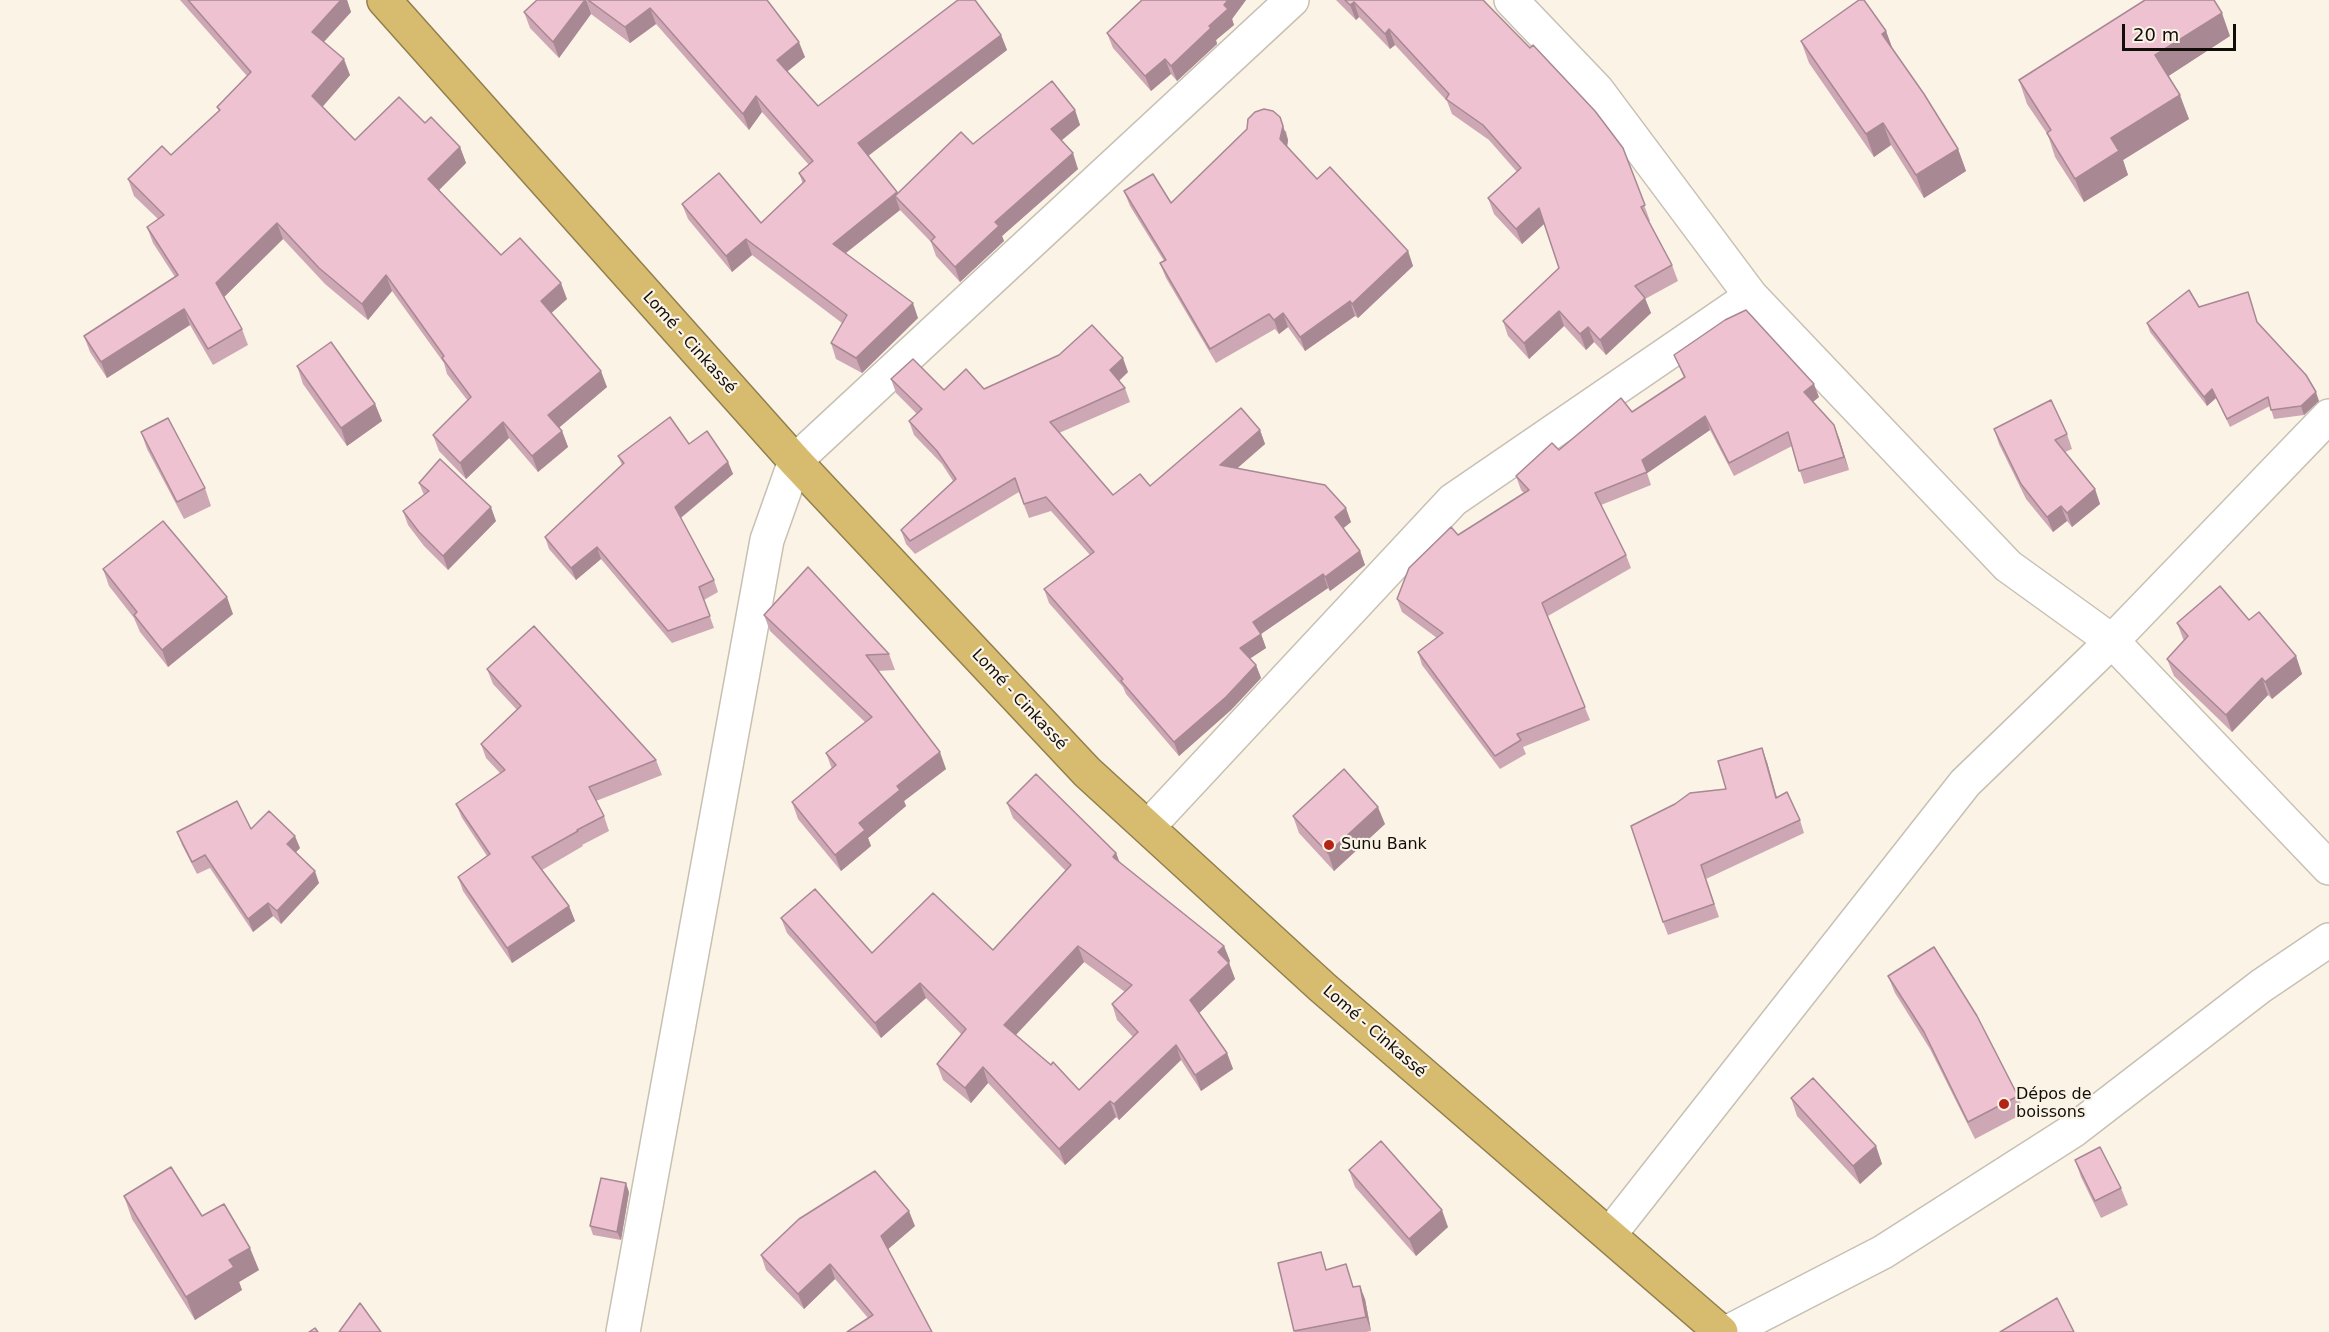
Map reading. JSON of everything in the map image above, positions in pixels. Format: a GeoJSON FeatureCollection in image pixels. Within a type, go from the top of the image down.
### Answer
{"type":"FeatureCollection","features":[{"type":"Feature","properties":{"kind":"highway","name":"Lomé - Cinkassé"},"geometry":{"type":"LineString","coordinates":[[384,0],[795,461],[1087,772],[1322,987],[1721,1332]]}},
{"type":"Feature","properties":{"kind":"street"},"geometry":{"type":"LineString","coordinates":[[623,1332],[767,540],[795,461],[1292,0]]}},
{"type":"Feature","properties":{"kind":"street"},"geometry":{"type":"LineString","coordinates":[[1511,0],[1597,90],[1751,296],[2008,566],[2112,641],[2329,868]]}},
{"type":"Feature","properties":{"kind":"street"},"geometry":{"type":"LineString","coordinates":[[1148,827],[1453,500],[1751,296]]}},
{"type":"Feature","properties":{"kind":"street"},"geometry":{"type":"LineString","coordinates":[[1610,1234],[1965,783],[2112,641],[2329,416]]}},
{"type":"Feature","properties":{"kind":"street"},"geometry":{"type":"LineString","coordinates":[[1728,1332],[1883,1252],[2074,1130],[2261,986],[2329,940]]}},
{"type":"Feature","properties":{"kind":"building"},"geometry":{"type":"Polygon","coordinates":[[[188,0],[341,0],[312,32],[344,59],[312,96],[355,140],[399,97],[425,123],[431,117],[460,147],[428,179],[501,255],[520,238],[561,283],[541,301],[601,371],[548,415],[562,431],[532,456],[503,422],[460,463],[433,435],[471,397],[386,275],[362,304],[319,268],[277,223],[216,283],[242,329],[208,349],[184,309],[101,362],[84,336],[178,275],[147,227],[164,215],[128,179],[162,146],[171,155],[220,110],[217,107],[251,72],[188,0]]]}},
{"type":"Feature","properties":{"kind":"building"},"geometry":{"type":"Polygon","coordinates":[[[537,0],[585,0],[553,42],[524,12],[537,0]]]}},
{"type":"Feature","properties":{"kind":"building"},"geometry":{"type":"Polygon","coordinates":[[[588,0],[767,0],[799,42],[777,60],[818,106],[958,0],[975,0],[1001,35],[858,143],[897,192],[833,244],[913,303],[856,358],[831,343],[847,315],[746,239],[726,256],[682,204],[719,173],[761,223],[805,181],[799,173],[813,161],[756,96],[743,114],[650,8],[625,27],[588,0]]]}},
{"type":"Feature","properties":{"kind":"building"},"geometry":{"type":"Polygon","coordinates":[[[1142,0],[1228,0],[1224,5],[1228,9],[1171,66],[1165,59],[1145,76],[1107,33],[1142,0]]]}},
{"type":"Feature","properties":{"kind":"building"},"geometry":{"type":"Polygon","coordinates":[[[1345,0],[1483,0],[1530,48],[1533,45],[1595,111],[1623,148],[1645,205],[1641,207],[1672,265],[1635,286],[1645,298],[1600,340],[1588,327],[1580,334],[1559,311],[1524,343],[1503,321],[1559,268],[1539,208],[1516,229],[1488,198],[1521,168],[1483,125],[1446,99],[1449,94],[1389,29],[1385,34],[1354,2],[1350,5],[1345,0]]]}},
{"type":"Feature","properties":{"kind":"building"},"geometry":{"type":"Polygon","coordinates":[[[1859,0],[1864,0],[1886,31],[1882,34],[1924,94],[1958,149],[1916,175],[1883,123],[1866,134],[1801,41],[1859,0]]]}},
{"type":"Feature","properties":{"kind":"building"},"geometry":{"type":"Polygon","coordinates":[[[2145,0],[2214,0],[2222,13],[2155,55],[2180,95],[2111,138],[2119,151],[2075,179],[2047,133],[2051,130],[2019,80],[2145,0]]]}},
{"type":"Feature","properties":{"kind":"building"},"geometry":{"type":"Polygon","coordinates":[[[1052,81],[1075,110],[1051,129],[1073,153],[995,222],[999,226],[955,267],[931,241],[935,237],[895,196],[961,132],[973,144],[1052,81]]]}},
{"type":"Feature","properties":{"kind":"building"},"geometry":{"type":"Polygon","coordinates":[[[1264,109],[1273,111],[1280,117],[1283,126],[1280,139],[1317,179],[1330,167],[1408,251],[1352,304],[1350,301],[1300,337],[1283,313],[1274,320],[1269,314],[1210,349],[1160,263],[1166,260],[1124,191],[1153,174],[1171,203],[1247,129],[1248,119],[1255,112],[1264,109]]]}},
{"type":"Feature","properties":{"kind":"building"},"geometry":{"type":"Polygon","coordinates":[[[2189,290],[2199,307],[2248,292],[2257,322],[2306,375],[2316,392],[2301,406],[2271,410],[2268,397],[2227,419],[2212,389],[2204,397],[2147,323],[2189,290]]]}},
{"type":"Feature","properties":{"kind":"building"},"geometry":{"type":"Polygon","coordinates":[[[1746,310],[1814,384],[1804,392],[1834,425],[1844,457],[1799,471],[1788,432],[1729,463],[1705,416],[1642,460],[1647,472],[1595,493],[1626,555],[1542,603],[1585,707],[1517,734],[1521,740],[1495,756],[1418,652],[1443,633],[1397,599],[1409,568],[1451,527],[1458,535],[1529,490],[1516,476],[1552,443],[1559,450],[1621,398],[1632,412],[1685,377],[1674,355],[1725,320],[1746,310]]]}},
{"type":"Feature","properties":{"kind":"building"},"geometry":{"type":"Polygon","coordinates":[[[1092,325],[1123,358],[1110,370],[1125,388],[1050,422],[1113,495],[1140,474],[1150,486],[1241,408],[1260,430],[1220,465],[1325,485],[1346,508],[1335,517],[1360,551],[1325,577],[1323,574],[1253,622],[1261,634],[1240,648],[1256,665],[1226,697],[1174,742],[1121,681],[1123,679],[1044,589],[1094,552],[1046,497],[1024,504],[1015,478],[910,541],[901,530],[956,479],[937,451],[909,421],[922,409],[891,379],[913,359],[944,390],[966,369],[984,389],[1059,355],[1092,325]]]}},
{"type":"Feature","properties":{"kind":"building"},"geometry":{"type":"Polygon","coordinates":[[[331,342],[375,404],[341,428],[297,366],[331,342]]]}},
{"type":"Feature","properties":{"kind":"building"},"geometry":{"type":"Polygon","coordinates":[[[2051,400],[2067,434],[2055,440],[2095,489],[2067,513],[2061,506],[2047,517],[2021,484],[1994,429],[2051,400]]]}},
{"type":"Feature","properties":{"kind":"building"},"geometry":{"type":"Polygon","coordinates":[[[670,417],[689,444],[707,431],[728,462],[675,507],[714,580],[699,587],[710,616],[668,631],[597,547],[571,568],[545,537],[624,463],[618,456],[670,417]]]}},
{"type":"Feature","properties":{"kind":"building"},"geometry":{"type":"Polygon","coordinates":[[[168,418],[205,488],[177,502],[141,432],[168,418]]]}},
{"type":"Feature","properties":{"kind":"building"},"geometry":{"type":"Polygon","coordinates":[[[440,459],[491,507],[443,556],[419,532],[403,511],[429,491],[419,483],[440,459]]]}},
{"type":"Feature","properties":{"kind":"building"},"geometry":{"type":"Polygon","coordinates":[[[163,521],[227,597],[162,650],[134,615],[137,612],[103,569],[163,521]]]}},
{"type":"Feature","properties":{"kind":"building"},"geometry":{"type":"Polygon","coordinates":[[[808,567],[889,654],[866,655],[940,752],[897,786],[900,790],[859,823],[865,830],[835,855],[792,802],[836,765],[826,753],[872,717],[764,615],[808,567]]]}},
{"type":"Feature","properties":{"kind":"building"},"geometry":{"type":"Polygon","coordinates":[[[2220,586],[2249,620],[2259,612],[2296,656],[2265,682],[2262,678],[2226,715],[2167,659],[2188,636],[2177,623],[2220,586]]]}},
{"type":"Feature","properties":{"kind":"building"},"geometry":{"type":"Polygon","coordinates":[[[534,626],[656,760],[589,787],[604,816],[532,857],[569,906],[507,948],[458,877],[490,854],[456,804],[505,770],[481,744],[521,706],[487,669],[534,626]]]}},
{"type":"Feature","properties":{"kind":"building"},"geometry":{"type":"Polygon","coordinates":[[[1762,748],[1776,798],[1787,792],[1800,820],[1701,865],[1714,904],[1663,922],[1631,826],[1675,804],[1690,793],[1726,789],[1718,761],[1762,748]]]}},
{"type":"Feature","properties":{"kind":"building"},"geometry":{"type":"Polygon","coordinates":[[[1344,769],[1378,807],[1328,853],[1293,816],[1344,769]]]}},
{"type":"Feature","properties":{"kind":"building"},"geometry":{"type":"Polygon","coordinates":[[[1036,774],[1116,853],[1113,857],[1224,946],[1218,952],[1229,963],[1190,1000],[1227,1053],[1195,1075],[1176,1045],[1114,1104],[1110,1101],[1059,1149],[983,1067],[965,1088],[937,1064],[966,1029],[920,983],[875,1023],[781,918],[815,889],[872,953],[933,893],[993,950],[1071,865],[1007,803],[1036,774]],[[1078,946],[1004,1025],[1051,1065],[1053,1062],[1079,1090],[1138,1032],[1112,1004],[1132,985],[1078,946]]]}},
{"type":"Feature","properties":{"kind":"building"},"geometry":{"type":"Polygon","coordinates":[[[237,801],[251,829],[269,811],[295,836],[287,844],[315,871],[277,911],[268,903],[248,919],[205,855],[192,862],[177,832],[237,801]]]}},
{"type":"Feature","properties":{"kind":"building"},"geometry":{"type":"Polygon","coordinates":[[[1934,947],[1977,1016],[2018,1096],[1968,1122],[1924,1032],[1888,976],[1934,947]]]}},
{"type":"Feature","properties":{"kind":"building"},"geometry":{"type":"Polygon","coordinates":[[[1813,1078],[1876,1146],[1853,1166],[1791,1098],[1813,1078]]]}},
{"type":"Feature","properties":{"kind":"building"},"geometry":{"type":"Polygon","coordinates":[[[1381,1141],[1442,1210],[1409,1239],[1349,1170],[1381,1141]]]}},
{"type":"Feature","properties":{"kind":"building"},"geometry":{"type":"Polygon","coordinates":[[[2100,1147],[2121,1188],[2095,1201],[2075,1160],[2100,1147]]]}},
{"type":"Feature","properties":{"kind":"building"},"geometry":{"type":"Polygon","coordinates":[[[171,1167],[202,1216],[224,1204],[250,1248],[229,1260],[234,1267],[186,1297],[124,1196],[171,1167]]]}},
{"type":"Feature","properties":{"kind":"building"},"geometry":{"type":"Polygon","coordinates":[[[875,1171],[909,1211],[881,1236],[932,1332],[847,1332],[873,1315],[830,1264],[798,1294],[761,1255],[799,1219],[875,1171]]]}},
{"type":"Feature","properties":{"kind":"building"},"geometry":{"type":"Polygon","coordinates":[[[601,1178],[626,1183],[617,1232],[590,1226],[601,1178]]]}},
{"type":"Feature","properties":{"kind":"building"},"geometry":{"type":"Polygon","coordinates":[[[1321,1252],[1326,1270],[1346,1264],[1353,1287],[1360,1286],[1366,1317],[1294,1331],[1278,1263],[1321,1252]]]}},
{"type":"Feature","properties":{"kind":"building"},"geometry":{"type":"Polygon","coordinates":[[[2057,1298],[2074,1332],[2000,1332],[2057,1298]]]}},
{"type":"Feature","properties":{"kind":"building"},"geometry":{"type":"Polygon","coordinates":[[[360,1303],[381,1332],[339,1332],[360,1303]]]}},
{"type":"Feature","properties":{"kind":"place","name":"Sunu Bank"},"geometry":{"type":"Point","coordinates":[1329,845]}},
{"type":"Feature","properties":{"kind":"place","name":"Dépos de boissons"},"geometry":{"type":"Point","coordinates":[2004,1104]}}]}
